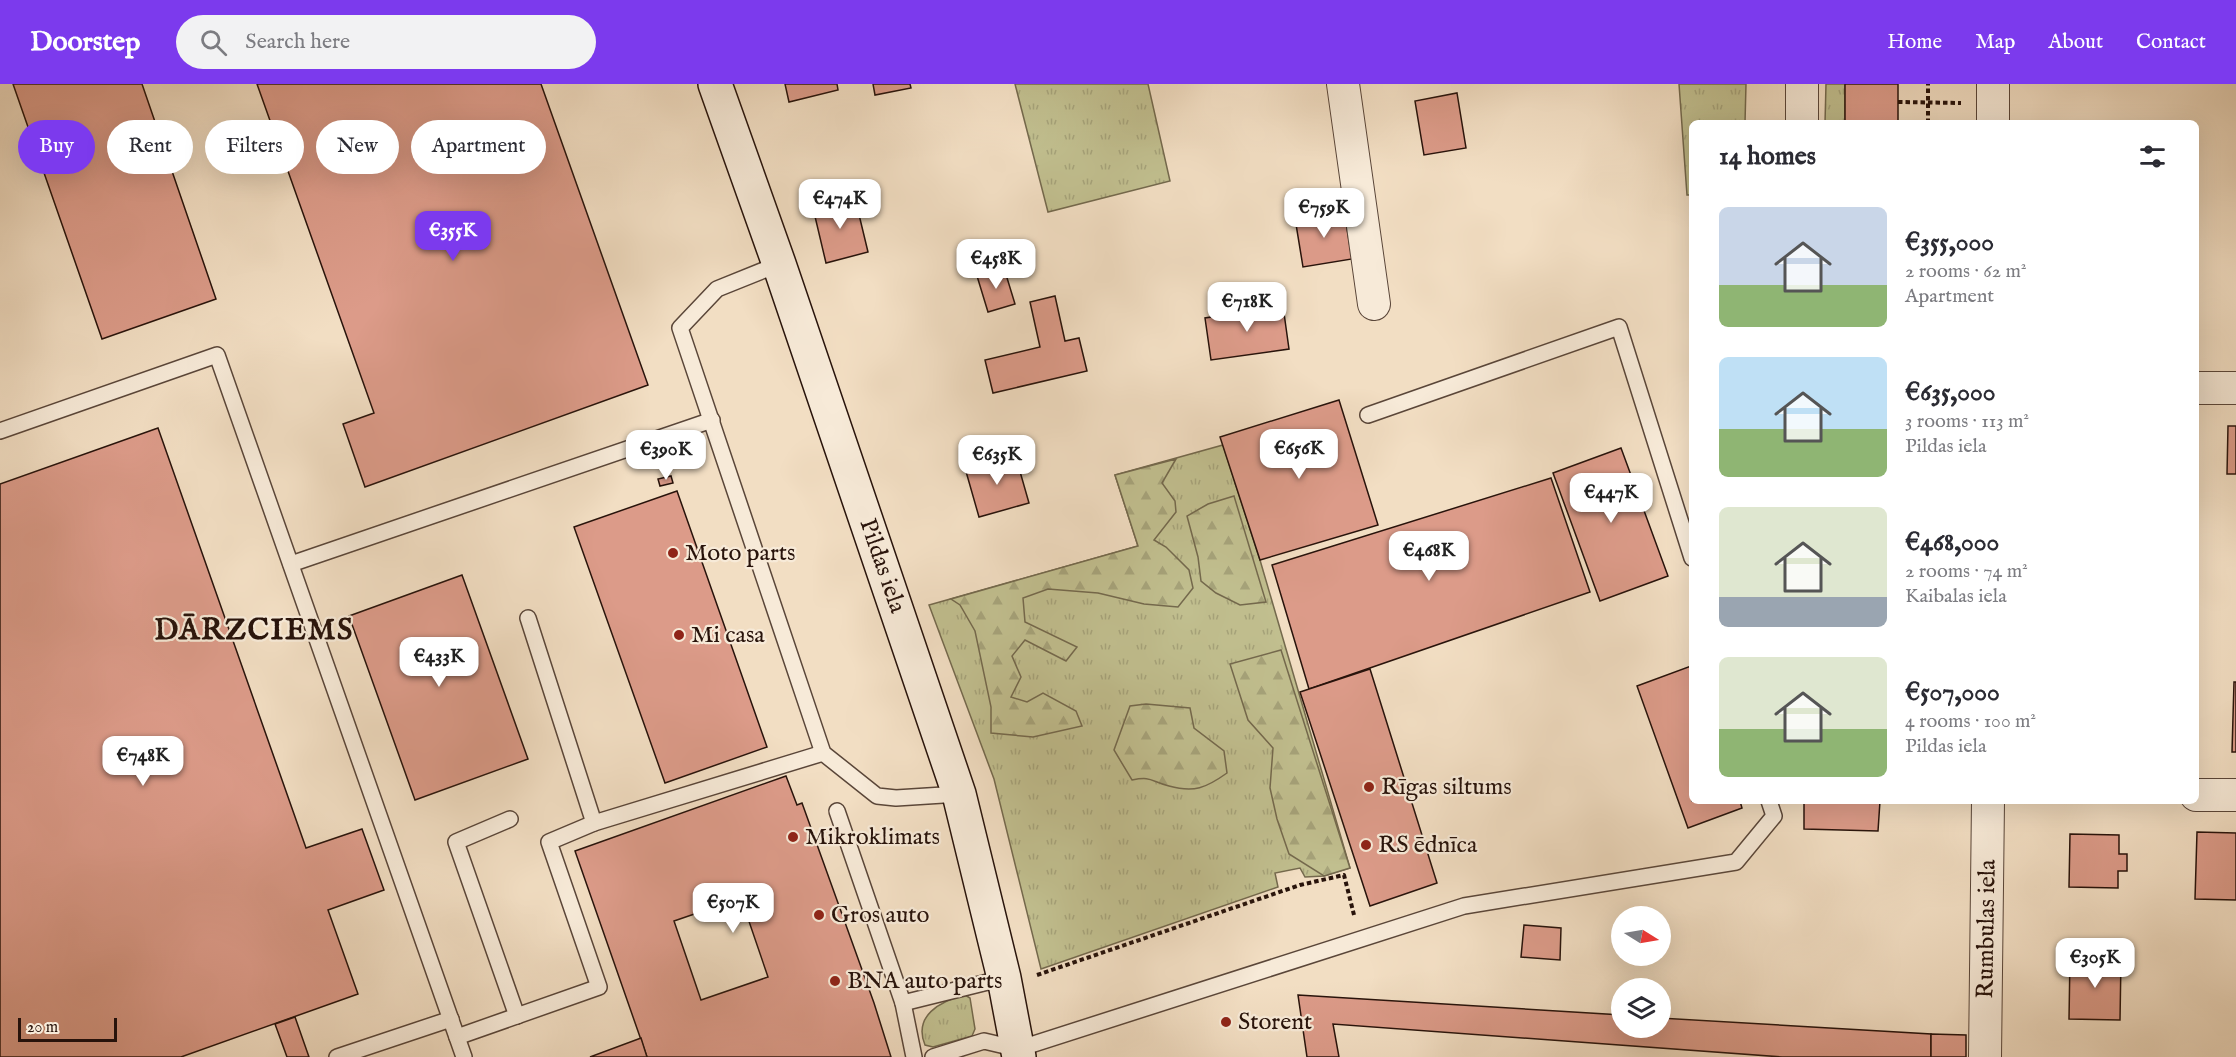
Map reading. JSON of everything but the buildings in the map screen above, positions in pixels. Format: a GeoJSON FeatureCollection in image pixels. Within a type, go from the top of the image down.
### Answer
{"type":"FeatureCollection","features":[{"type":"Feature","properties":{"kind":"street","name":"Pildas iela"},"geometry":{"type":"LineString","coordinates":[[715,84],[779,264],[1019,977],[1019,1053]]}},
{"type":"Feature","properties":{"kind":"street"},"geometry":{"type":"LineString","coordinates":[[1343,84],[1374,304]]}},
{"type":"Feature","properties":{"kind":"street"},"geometry":{"type":"LineString","coordinates":[[1802,120],[1803,84]]}},
{"type":"Feature","properties":{"kind":"street"},"geometry":{"type":"LineString","coordinates":[[2199,388],[2236,388]]}},
{"type":"Feature","properties":{"kind":"street"},"geometry":{"type":"LineString","coordinates":[[2199,795],[2236,795]]}},
{"type":"Feature","properties":{"kind":"street","name":"Rumbulas iela"},"geometry":{"type":"LineString","coordinates":[[1985,1057],[1988,804]]}},
{"type":"Feature","properties":{"kind":"lane"},"geometry":{"type":"LineString","coordinates":[[779,264],[717,289],[680,328],[823,753],[877,796],[896,798],[959,794]]}},
{"type":"Feature","properties":{"kind":"lane"},"geometry":{"type":"LineString","coordinates":[[1368,415],[1619,327],[1689,549]]}},
{"type":"Feature","properties":{"kind":"lane"},"geometry":{"type":"LineString","coordinates":[[0,430],[217,355],[464,1057]]}},
{"type":"Feature","properties":{"kind":"lane"},"geometry":{"type":"LineString","coordinates":[[291,564],[712,420]]}},
{"type":"Feature","properties":{"kind":"lane"},"geometry":{"type":"LineString","coordinates":[[528,618],[594,822]]}},
{"type":"Feature","properties":{"kind":"lane"},"geometry":{"type":"LineString","coordinates":[[457,1037],[598,987],[549,842],[594,822],[823,753]]}},
{"type":"Feature","properties":{"kind":"lane"},"geometry":{"type":"LineString","coordinates":[[933,1057],[984,1041],[1019,1053],[1464,906],[1736,862],[1774,816],[1770,804]]}},
{"type":"Feature","properties":{"kind":"lane"},"geometry":{"type":"LineString","coordinates":[[837,811],[903,1003],[914,1057]]}},
{"type":"Feature","properties":{"kind":"lane"},"geometry":{"type":"LineString","coordinates":[[510,819],[456,842],[517,1016]]}},
{"type":"Feature","properties":{"kind":"lane"},"geometry":{"type":"LineString","coordinates":[[903,1003],[975,984],[1019,977]]}},
{"type":"Feature","properties":{"kind":"lane"},"geometry":{"type":"LineString","coordinates":[[338,1057],[451,1019]]}},
{"type":"Feature","properties":{"kind":"path"},"geometry":{"type":"LineString","coordinates":[[1928,84],[1928,120]]}},
{"type":"Feature","properties":{"kind":"path"},"geometry":{"type":"LineString","coordinates":[[1898,102],[1986,103]]}},
{"type":"Feature","properties":{"kind":"path"},"geometry":{"type":"LineString","coordinates":[[1019,977],[1300,885],[1344,875],[1359,940]]}},
{"type":"Feature","properties":{"kind":"green space"},"geometry":{"type":"Polygon","coordinates":[[[1015,84],[1148,84],[1170,181],[1048,212],[1015,84]]]}},
{"type":"Feature","properties":{"kind":"green space"},"geometry":{"type":"Polygon","coordinates":[[[1679,84],[1746,84],[1745,120],[1689,120],[1689,195],[1687,195],[1679,84]]]}},
{"type":"Feature","properties":{"kind":"green space"},"geometry":{"type":"Polygon","coordinates":[[[1826,84],[1845,84],[1845,120],[1825,120],[1826,84]]]}},
{"type":"Feature","properties":{"kind":"green space"},"geometry":{"type":"Polygon","coordinates":[[[1223,445],[1260,560],[1350,868],[1324,876],[1305,877],[1300,868],[1275,873],[1278,887],[1041,969],[994,779],[929,605],[1138,546],[1115,475],[1223,445]]]}},
{"type":"Feature","properties":{"kind":"green space"},"geometry":{"type":"Polygon","coordinates":[[[1176,459],[1162,483],[1175,501],[1176,512],[1154,540],[1166,547],[1189,570],[1193,588],[1178,607],[1144,604],[1098,593],[1048,589],[1023,598],[1025,622],[1077,647],[1066,661],[1025,640],[1012,656],[1021,677],[1011,697],[1027,702],[1043,693],[1076,711],[1082,726],[1033,737],[991,733],[991,707],[975,631],[960,605],[951,599],[1138,546],[1115,475],[1176,459]]]}},
{"type":"Feature","properties":{"kind":"green space"},"geometry":{"type":"Polygon","coordinates":[[[1234,496],[1266,602],[1240,605],[1216,593],[1201,581],[1198,557],[1187,516],[1208,504],[1234,496]]]}},
{"type":"Feature","properties":{"kind":"green space"},"geometry":{"type":"Polygon","coordinates":[[[1281,650],[1350,868],[1324,876],[1289,854],[1277,819],[1270,788],[1273,748],[1248,720],[1230,664],[1281,650]]]}},
{"type":"Feature","properties":{"kind":"green space"},"geometry":{"type":"Polygon","coordinates":[[[1146,704],[1190,708],[1194,728],[1224,751],[1227,773],[1206,786],[1193,789],[1178,788],[1147,779],[1132,780],[1114,750],[1130,706],[1146,704]]]}},
{"type":"Feature","properties":{"kind":"green space"},"geometry":{"type":"Polygon","coordinates":[[[965,995],[970,998],[975,1029],[972,1036],[933,1047],[925,1045],[922,1035],[923,1026],[931,1011],[947,1001],[965,995]]]}},
{"type":"Feature","properties":{"kind":"place","name":"Moto parts"},"geometry":{"type":"Point","coordinates":[673,553]}},
{"type":"Feature","properties":{"kind":"place","name":"Mi casa"},"geometry":{"type":"Point","coordinates":[679,635]}},
{"type":"Feature","properties":{"kind":"place","name":"Rīgas siltums"},"geometry":{"type":"Point","coordinates":[1369,787]}},
{"type":"Feature","properties":{"kind":"place","name":"Mikroklimats"},"geometry":{"type":"Point","coordinates":[793,837]}},
{"type":"Feature","properties":{"kind":"place","name":"RS ēdnīca"},"geometry":{"type":"Point","coordinates":[1366,845]}},
{"type":"Feature","properties":{"kind":"place","name":"Gros auto"},"geometry":{"type":"Point","coordinates":[819,915]}},
{"type":"Feature","properties":{"kind":"place","name":"BNA auto parts"},"geometry":{"type":"Point","coordinates":[835,981]}},
{"type":"Feature","properties":{"kind":"place","name":"Storent"},"geometry":{"type":"Point","coordinates":[1226,1022]}},
{"type":"Feature","properties":{"kind":"district","name":"DĀRZCIEMS"},"geometry":{"type":"Point","coordinates":[254,631]}}]}
